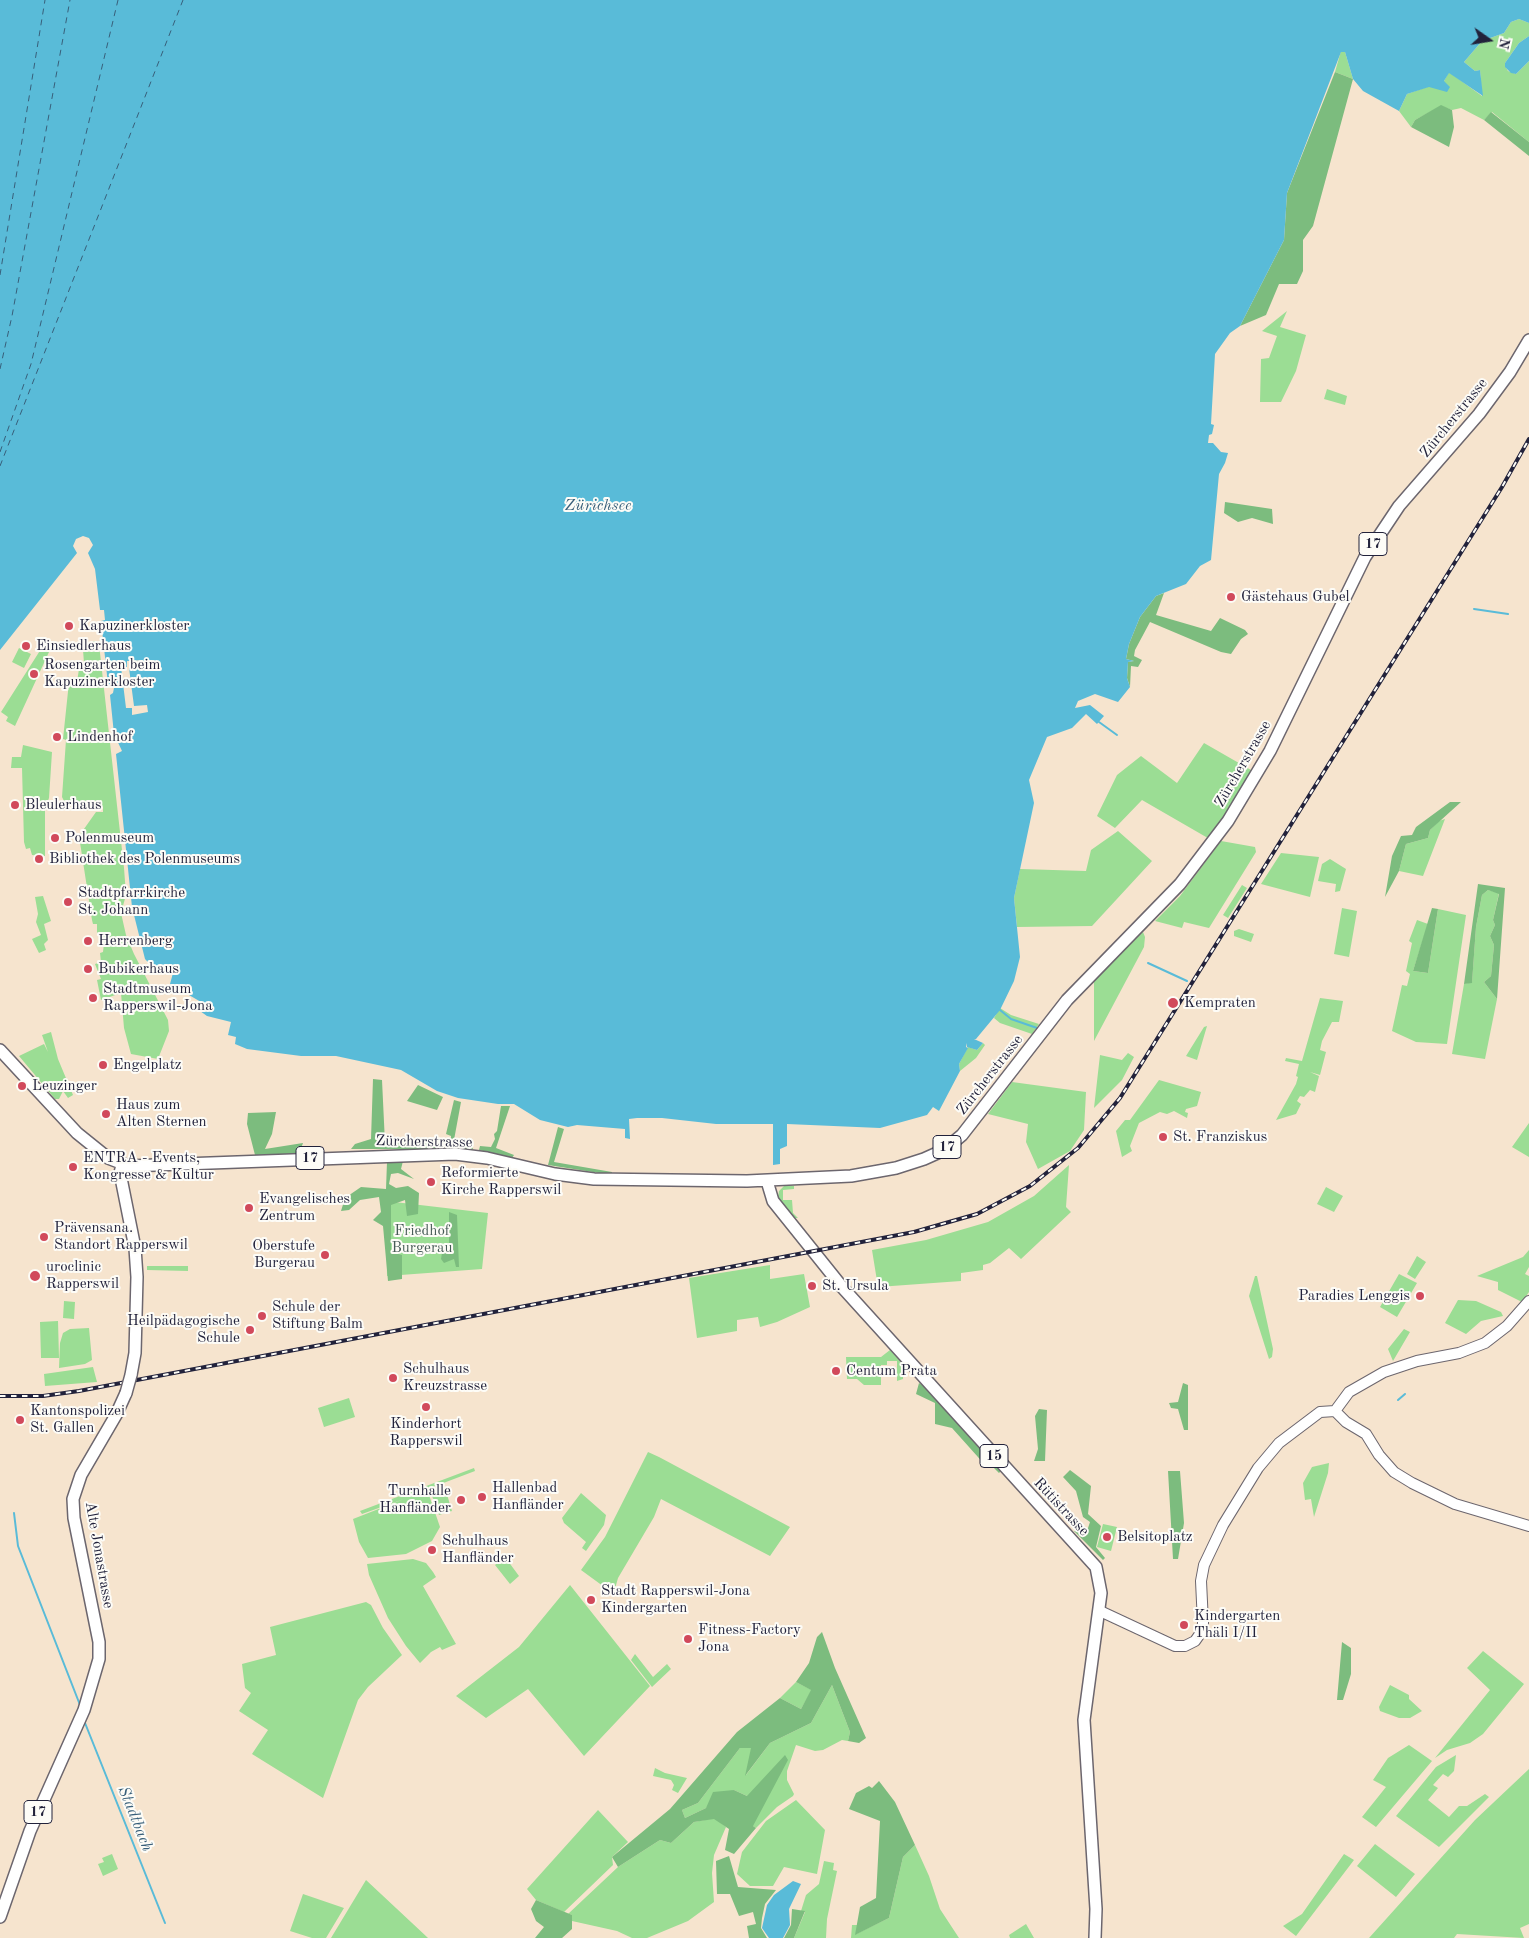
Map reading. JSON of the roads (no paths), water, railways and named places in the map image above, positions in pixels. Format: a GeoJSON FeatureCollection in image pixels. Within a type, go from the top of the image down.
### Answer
{"type":"FeatureCollection","features":[{"type":"Feature","properties":{"kind":"main road","name":"Zürcherstrasse"},"geometry":{"type":"LineString","coordinates":[[122,1165],[140,1167],[297,1159],[455,1154],[487,1158],[554,1174],[594,1179],[768,1181],[851,1176],[896,1168],[944,1150],[962,1136],[1067,1000],[1180,884],[1228,821],[1267,756],[1365,556],[1399,506],[1480,414],[1510,372],[1529,340]]}},
{"type":"Feature","properties":{"kind":"main road"},"geometry":{"type":"LineString","coordinates":[[0,1050],[77,1133],[101,1153],[122,1165]]}},
{"type":"Feature","properties":{"kind":"main road","name":"Alte Jonastrasse"},"geometry":{"type":"LineString","coordinates":[[0,1917],[30,1831],[84,1710],[99,1659],[99,1642],[75,1523],[73,1499],[81,1476],[126,1392],[136,1353],[137,1277],[135,1248],[120,1173],[122,1165]]}},
{"type":"Feature","properties":{"kind":"main road","name":"Rütistrasse"},"geometry":{"type":"LineString","coordinates":[[768,1181],[773,1201],[842,1287],[1092,1561],[1099,1574],[1102,1586],[1100,1611],[1084,1720],[1096,1909],[1095,1938]]}},
{"type":"Feature","properties":{"kind":"street"},"geometry":{"type":"LineString","coordinates":[[1100,1611],[1175,1646],[1186,1646],[1195,1641],[1200,1634],[1203,1623],[1201,1581],[1204,1565],[1223,1525],[1258,1468],[1279,1443],[1320,1412],[1335,1410],[1349,1392],[1384,1372],[1410,1363],[1459,1353],[1481,1346],[1507,1326],[1529,1301]]}},
{"type":"Feature","properties":{"kind":"street"},"geometry":{"type":"LineString","coordinates":[[1335,1410],[1346,1422],[1366,1434],[1379,1455],[1394,1472],[1412,1483],[1455,1504],[1529,1526]]}},
{"type":"Feature","properties":{"kind":"water","name":"Zürichsee"},"geometry":{"type":"Polygon","coordinates":[[[0,0],[1529,0],[1529,23],[1519,19],[1511,22],[1504,33],[1482,41],[1464,62],[1475,71],[1480,70],[1483,96],[1449,73],[1444,81],[1450,87],[1447,92],[1429,87],[1407,94],[1399,111],[1363,91],[1353,79],[1345,52],[1341,52],[1287,193],[1284,240],[1240,326],[1230,333],[1215,354],[1211,424],[1214,425],[1212,434],[1209,435],[1208,443],[1213,443],[1221,452],[1228,453],[1219,474],[1211,560],[1200,566],[1186,584],[1156,596],[1140,617],[1129,644],[1126,659],[1134,661],[1128,662],[1127,678],[1130,687],[1118,702],[1095,694],[1078,701],[1075,708],[1090,705],[1104,716],[1097,724],[1086,714],[1072,728],[1047,737],[1029,780],[1034,803],[1014,898],[1020,957],[1014,981],[1000,1010],[974,1039],[983,1043],[977,1050],[967,1047],[967,1043],[966,1047],[968,1048],[959,1064],[960,1071],[939,1111],[933,1107],[927,1115],[880,1128],[787,1124],[787,1146],[780,1149],[780,1164],[773,1165],[773,1124],[716,1124],[662,1118],[637,1118],[629,1119],[630,1139],[625,1138],[625,1129],[577,1125],[568,1127],[540,1120],[514,1104],[498,1104],[458,1098],[437,1091],[401,1070],[336,1056],[301,1056],[247,1049],[235,1044],[236,1037],[228,1035],[231,1022],[207,1016],[200,1011],[201,1002],[170,984],[173,973],[157,972],[145,959],[132,907],[116,754],[122,751],[114,734],[110,695],[113,693],[114,688],[108,684],[101,621],[105,620],[104,610],[100,610],[95,569],[88,553],[93,545],[89,538],[83,536],[76,539],[73,546],[77,553],[0,650],[0,0]]]}},
{"type":"Feature","properties":{"kind":"water"},"geometry":{"type":"Polygon","coordinates":[[[1529,36],[1529,61],[1516,74],[1511,73],[1505,67],[1505,63],[1519,43],[1529,36]]]}},
{"type":"Feature","properties":{"kind":"water"},"geometry":{"type":"Polygon","coordinates":[[[793,1881],[801,1884],[789,1909],[790,1925],[783,1938],[769,1938],[762,1928],[767,1905],[774,1895],[793,1881]]]}},
{"type":"Feature","properties":{"kind":"waterway"},"geometry":{"type":"LineString","coordinates":[[1474,609],[1508,614]]}},
{"type":"Feature","properties":{"kind":"waterway"},"geometry":{"type":"LineString","coordinates":[[1099,722],[1117,735]]}},
{"type":"Feature","properties":{"kind":"waterway"},"geometry":{"type":"LineString","coordinates":[[1148,963],[1187,981]]}},
{"type":"Feature","properties":{"kind":"waterway"},"geometry":{"type":"LineString","coordinates":[[1000,1010],[1011,1019],[1037,1028]]}},
{"type":"Feature","properties":{"kind":"waterway"},"geometry":{"type":"LineString","coordinates":[[1398,1400],[1405,1394]]}},
{"type":"Feature","properties":{"kind":"waterway","name":"Stadtbach"},"geometry":{"type":"LineString","coordinates":[[14,1513],[18,1546],[80,1705]]}},
{"type":"Feature","properties":{"kind":"waterway","name":"Stadtbach"},"geometry":{"type":"LineString","coordinates":[[85,1723],[165,1923]]}},
{"type":"Feature","properties":{"kind":"railway"},"geometry":{"type":"LineString","coordinates":[[0,1396],[43,1396],[79,1391],[914,1232],[977,1214],[1030,1186],[1078,1148],[1120,1098],[1502,487],[1529,439]]}},
{"type":"Feature","properties":{"kind":"place","name":"Gästehaus Gubel"},"geometry":{"type":"Point","coordinates":[1231,597]}},
{"type":"Feature","properties":{"kind":"place","name":"Kapuzinerkloster"},"geometry":{"type":"Point","coordinates":[69,626]}},
{"type":"Feature","properties":{"kind":"place","name":"Einsiedlerhaus"},"geometry":{"type":"Point","coordinates":[26,646]}},
{"type":"Feature","properties":{"kind":"place","name":"Rosengarten beim Kapuzinerkloster"},"geometry":{"type":"Point","coordinates":[34,674]}},
{"type":"Feature","properties":{"kind":"place","name":"Lindenhof"},"geometry":{"type":"Point","coordinates":[57,737]}},
{"type":"Feature","properties":{"kind":"place","name":"Bleulerhaus"},"geometry":{"type":"Point","coordinates":[15,805]}},
{"type":"Feature","properties":{"kind":"place","name":"Polenmuseum"},"geometry":{"type":"Point","coordinates":[55,838]}},
{"type":"Feature","properties":{"kind":"place","name":"Bibliothek des Polenmuseums"},"geometry":{"type":"Point","coordinates":[39,859]}},
{"type":"Feature","properties":{"kind":"place","name":"Stadtpfarrkirche St. Johann"},"geometry":{"type":"Point","coordinates":[68,902]}},
{"type":"Feature","properties":{"kind":"place","name":"Herrenberg"},"geometry":{"type":"Point","coordinates":[88,941]}},
{"type":"Feature","properties":{"kind":"place","name":"Bubikerhaus"},"geometry":{"type":"Point","coordinates":[88,969]}},
{"type":"Feature","properties":{"kind":"place","name":"Stadtmuseum Rapperswil-Jona"},"geometry":{"type":"Point","coordinates":[93,998]}},
{"type":"Feature","properties":{"kind":"place","name":"Kempraten"},"geometry":{"type":"Point","coordinates":[1173,1003]}},
{"type":"Feature","properties":{"kind":"place","name":"Engelplatz"},"geometry":{"type":"Point","coordinates":[103,1065]}},
{"type":"Feature","properties":{"kind":"place","name":"Leuzinger"},"geometry":{"type":"Point","coordinates":[22,1086]}},
{"type":"Feature","properties":{"kind":"place","name":"Haus zum Alten Sternen"},"geometry":{"type":"Point","coordinates":[106,1114]}},
{"type":"Feature","properties":{"kind":"place","name":"St. Franziskus"},"geometry":{"type":"Point","coordinates":[1163,1137]}},
{"type":"Feature","properties":{"kind":"place","name":"ENTRA - Events, Kongresse & Kultur"},"geometry":{"type":"Point","coordinates":[73,1167]}},
{"type":"Feature","properties":{"kind":"place","name":"Reformierte Kirche Rapperswil"},"geometry":{"type":"Point","coordinates":[431,1182]}},
{"type":"Feature","properties":{"kind":"place","name":"Evangelisches Zentrum"},"geometry":{"type":"Point","coordinates":[249,1208]}},
{"type":"Feature","properties":{"kind":"place","name":"Prävensana. Standort Rapperswil"},"geometry":{"type":"Point","coordinates":[44,1237]}},
{"type":"Feature","properties":{"kind":"place","name":"Oberstufe Burgerau"},"geometry":{"type":"Point","coordinates":[325,1255]}},
{"type":"Feature","properties":{"kind":"place","name":"uroclinic Rapperswil"},"geometry":{"type":"Point","coordinates":[35,1276]}},
{"type":"Feature","properties":{"kind":"place","name":"St. Ursula"},"geometry":{"type":"Point","coordinates":[812,1286]}},
{"type":"Feature","properties":{"kind":"place","name":"Paradies Lenggis"},"geometry":{"type":"Point","coordinates":[1420,1296]}},
{"type":"Feature","properties":{"kind":"place","name":"Schule der Stiftung Balm"},"geometry":{"type":"Point","coordinates":[262,1316]}},
{"type":"Feature","properties":{"kind":"place","name":"Heilpädagogische Schule"},"geometry":{"type":"Point","coordinates":[250,1330]}},
{"type":"Feature","properties":{"kind":"place","name":"Centum Prata"},"geometry":{"type":"Point","coordinates":[836,1371]}},
{"type":"Feature","properties":{"kind":"place","name":"Schulhaus Kreuzstrasse"},"geometry":{"type":"Point","coordinates":[393,1378]}},
{"type":"Feature","properties":{"kind":"place","name":"Kinderhort Rapperswil"},"geometry":{"type":"Point","coordinates":[426,1407]}},
{"type":"Feature","properties":{"kind":"place","name":"Kantonspolizei St. Gallen"},"geometry":{"type":"Point","coordinates":[20,1420]}},
{"type":"Feature","properties":{"kind":"place","name":"Hallenbad Hanfländer"},"geometry":{"type":"Point","coordinates":[482,1497]}},
{"type":"Feature","properties":{"kind":"place","name":"Turnhalle Hanfländer"},"geometry":{"type":"Point","coordinates":[461,1500]}},
{"type":"Feature","properties":{"kind":"place","name":"Belsitoplatz"},"geometry":{"type":"Point","coordinates":[1107,1537]}},
{"type":"Feature","properties":{"kind":"place","name":"Schulhaus Hanfländer"},"geometry":{"type":"Point","coordinates":[432,1550]}},
{"type":"Feature","properties":{"kind":"place","name":"Stadt Rapperswil-Jona Kindergarten"},"geometry":{"type":"Point","coordinates":[591,1600]}},
{"type":"Feature","properties":{"kind":"place","name":"Kindergarten Thäli I/II"},"geometry":{"type":"Point","coordinates":[1184,1625]}},
{"type":"Feature","properties":{"kind":"place","name":"Fitness-Factory Jona"},"geometry":{"type":"Point","coordinates":[688,1639]}},
{"type":"Feature","properties":{"kind":"park label","name":"Friedhof Burgerau"},"geometry":{"type":"Point","coordinates":[422,1240]}}]}
